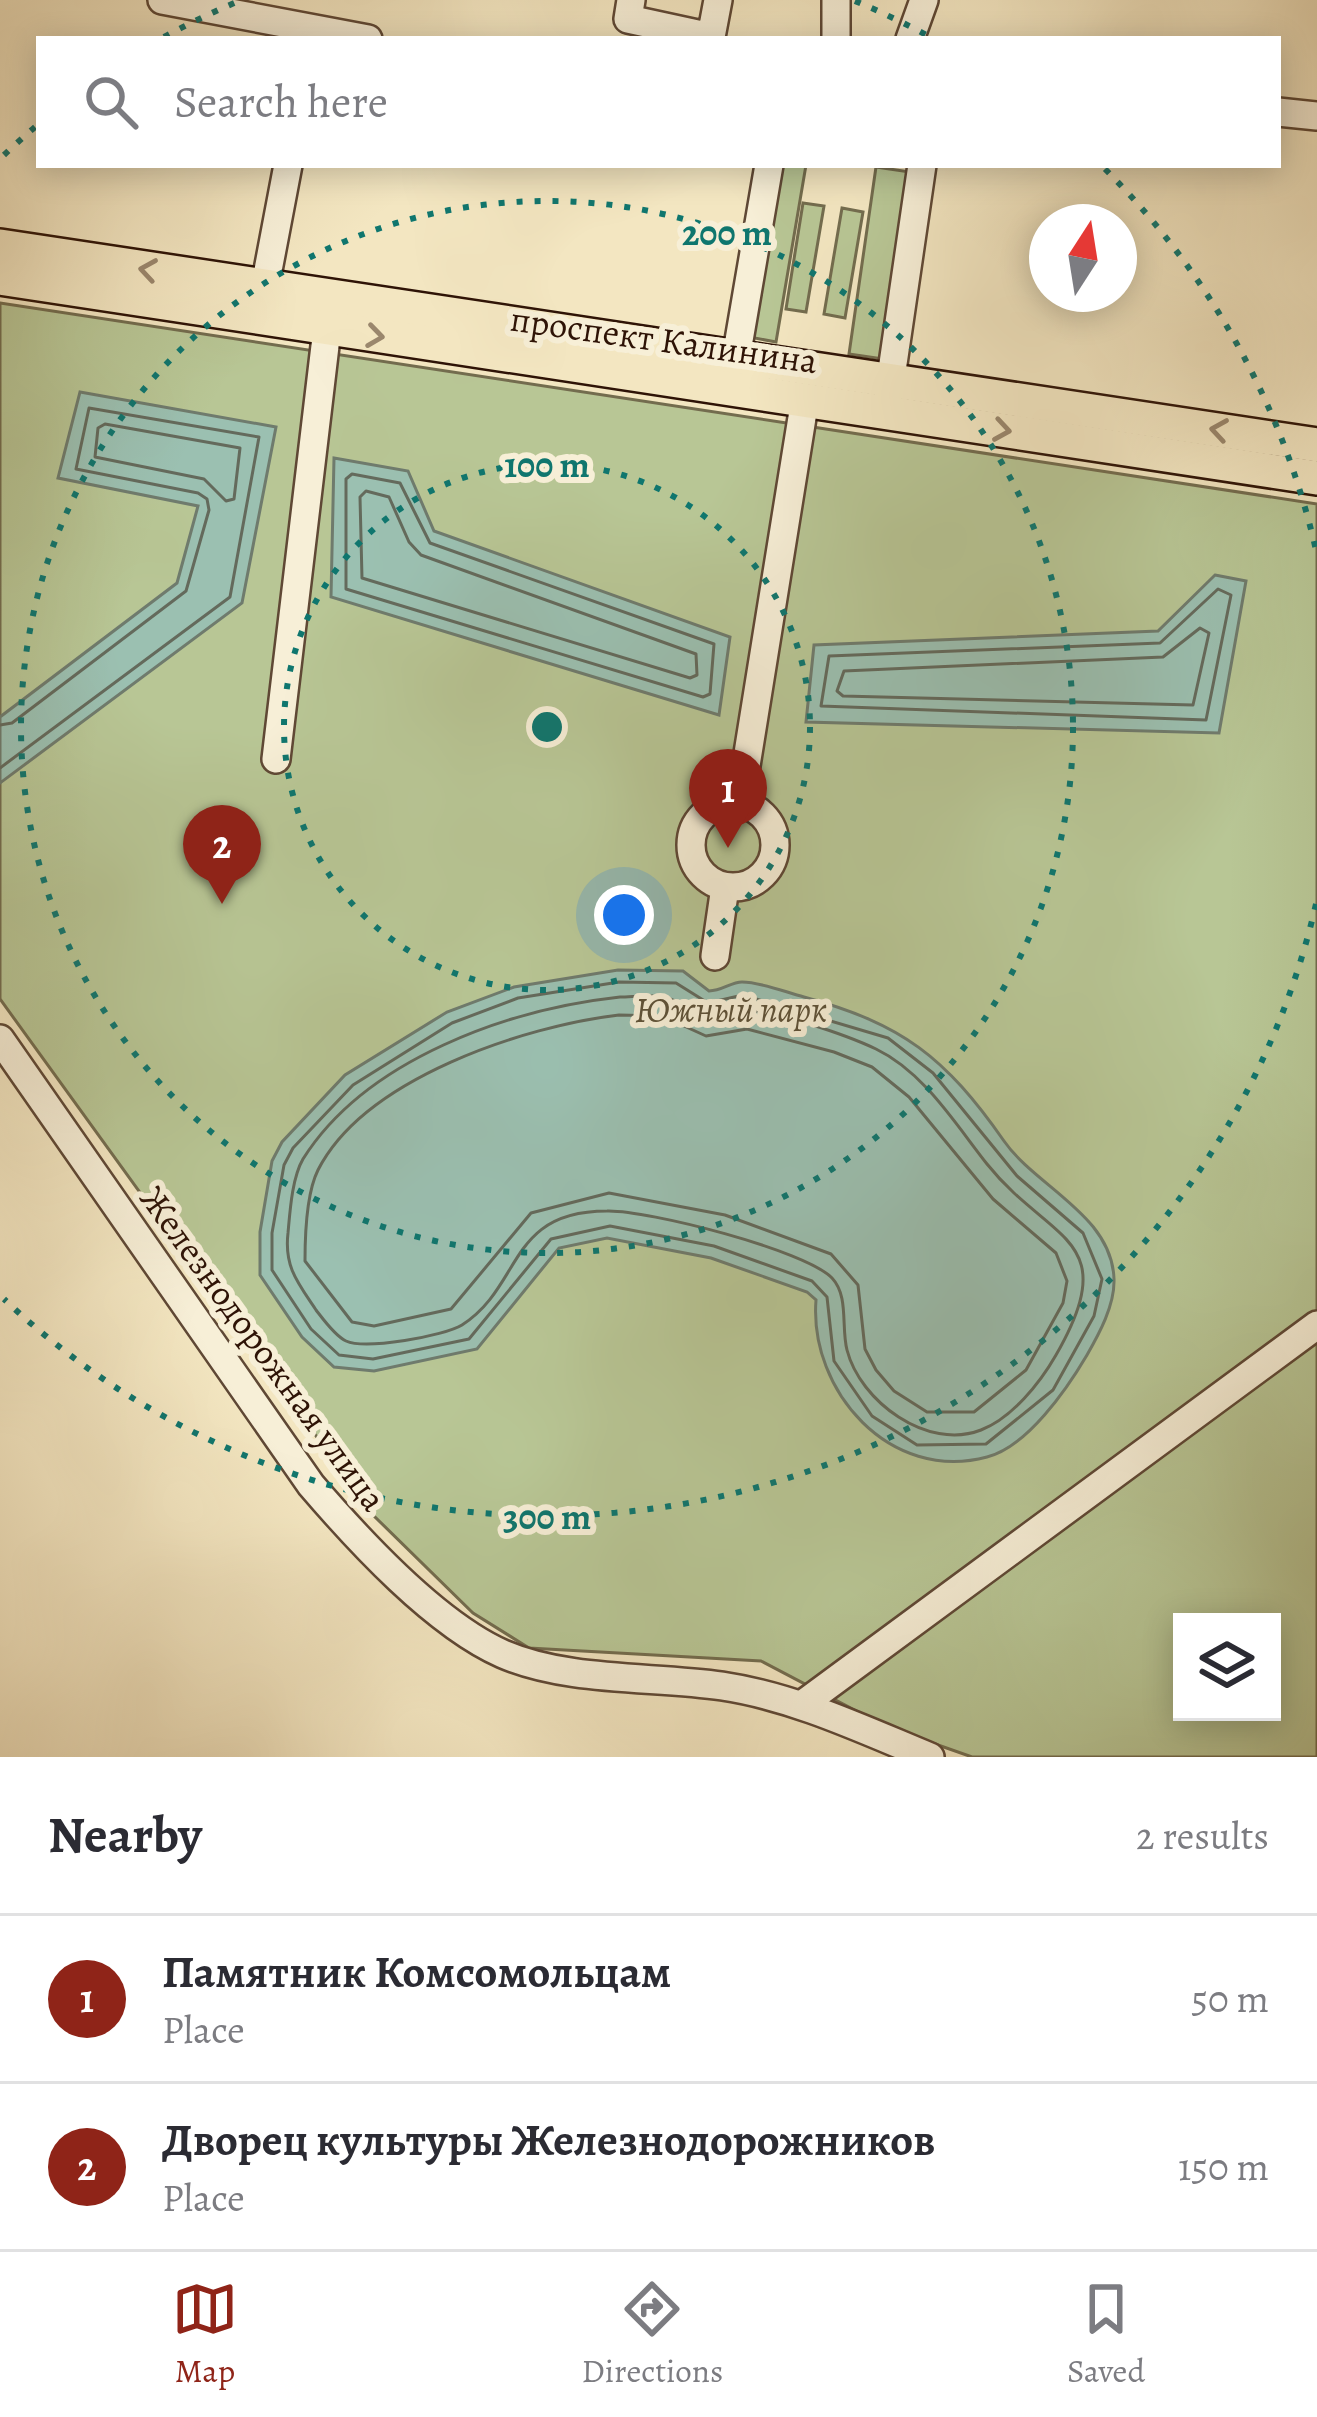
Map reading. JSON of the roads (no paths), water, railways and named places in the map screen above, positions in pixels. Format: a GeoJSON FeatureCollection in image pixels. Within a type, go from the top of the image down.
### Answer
{"type":"FeatureCollection","features":[{"type":"Feature","properties":{"kind":"main road","name":"проспект Калинина"},"geometry":{"type":"LineString","coordinates":[[0,246],[261,303],[327,328],[806,399],[888,397],[1317,445]]}},
{"type":"Feature","properties":{"kind":"main road","name":"проспект Калинина"},"geometry":{"type":"LineString","coordinates":[[0,278],[736,358],[888,397],[1317,478]]}},
{"type":"Feature","properties":{"kind":"street"},"geometry":{"type":"LineString","coordinates":[[162,0],[314,34]]}},
{"type":"Feature","properties":{"kind":"street"},"geometry":{"type":"LineString","coordinates":[[631,0],[628,19],[709,36]]}},
{"type":"Feature","properties":{"kind":"street"},"geometry":{"type":"LineString","coordinates":[[718,0],[718,36]]}},
{"type":"Feature","properties":{"kind":"street"},"geometry":{"type":"LineString","coordinates":[[836,0],[836,36]]}},
{"type":"Feature","properties":{"kind":"street"},"geometry":{"type":"LineString","coordinates":[[911,36],[924,0]]}},
{"type":"Feature","properties":{"kind":"street"},"geometry":{"type":"LineString","coordinates":[[1281,112],[1317,116]]}},
{"type":"Feature","properties":{"kind":"street"},"geometry":{"type":"LineString","coordinates":[[261,303],[287,168]]}},
{"type":"Feature","properties":{"kind":"street"},"geometry":{"type":"LineString","coordinates":[[736,358],[768,168]]}},
{"type":"Feature","properties":{"kind":"street"},"geometry":{"type":"LineString","coordinates":[[888,397],[922,168]]}},
{"type":"Feature","properties":{"kind":"street"},"geometry":{"type":"LineString","coordinates":[[276,759],[327,328]]}},
{"type":"Feature","properties":{"kind":"street"},"geometry":{"type":"LineString","coordinates":[[740,803],[806,399]]}},
{"type":"Feature","properties":{"kind":"street"},"geometry":{"type":"LineString","coordinates":[[740,803],[769,823],[773,858],[749,884],[725,887],[698,870],[690,838],[708,810],[740,803]]}},
{"type":"Feature","properties":{"kind":"street"},"geometry":{"type":"LineString","coordinates":[[715,956],[725,887]]}},
{"type":"Feature","properties":{"kind":"street","name":"Железнодорожная улица"},"geometry":{"type":"LineString","coordinates":[[0,1039],[311,1485],[354,1536],[464,1630],[504,1654],[552,1667],[725,1687],[803,1704],[930,1757]]}},
{"type":"Feature","properties":{"kind":"street"},"geometry":{"type":"LineString","coordinates":[[803,1704],[1317,1325]]}},
{"type":"Feature","properties":{"kind":"water"},"geometry":{"type":"Polygon","coordinates":[[[80,392],[276,427],[242,603],[0,783],[0,717],[177,583],[198,506],[58,478],[80,392]]]}},
{"type":"Feature","properties":{"kind":"water"},"geometry":{"type":"Polygon","coordinates":[[[334,458],[408,471],[434,531],[730,637],[719,715],[331,597],[334,458]]]}},
{"type":"Feature","properties":{"kind":"water"},"geometry":{"type":"Polygon","coordinates":[[[1215,575],[1246,581],[1219,733],[806,722],[814,645],[1158,631],[1215,575]]]}},
{"type":"Feature","properties":{"kind":"water"},"geometry":{"type":"Polygon","coordinates":[[[618,970],[683,971],[709,991],[738,982],[757,984],[839,1007],[895,1032],[941,1066],[1018,1158],[1087,1219],[1110,1257],[1112,1299],[1079,1369],[1017,1442],[987,1457],[952,1461],[918,1456],[888,1443],[841,1397],[817,1334],[816,1300],[807,1292],[711,1258],[607,1238],[559,1248],[477,1349],[374,1371],[334,1367],[302,1337],[260,1275],[260,1232],[272,1161],[282,1142],[345,1075],[447,1012],[514,987],[618,970]]]}},
{"type":"Feature","properties":{"kind":"place","name":"Памятник Комсомольцам"},"geometry":{"type":"Point","coordinates":[728,848]}},
{"type":"Feature","properties":{"kind":"place","name":"Дворец культуры Железнодорожников"},"geometry":{"type":"Point","coordinates":[222,904]}},
{"type":"Feature","properties":{"kind":"park label","name":"Южный парк"},"geometry":{"type":"Point","coordinates":[731,1009]}}]}
